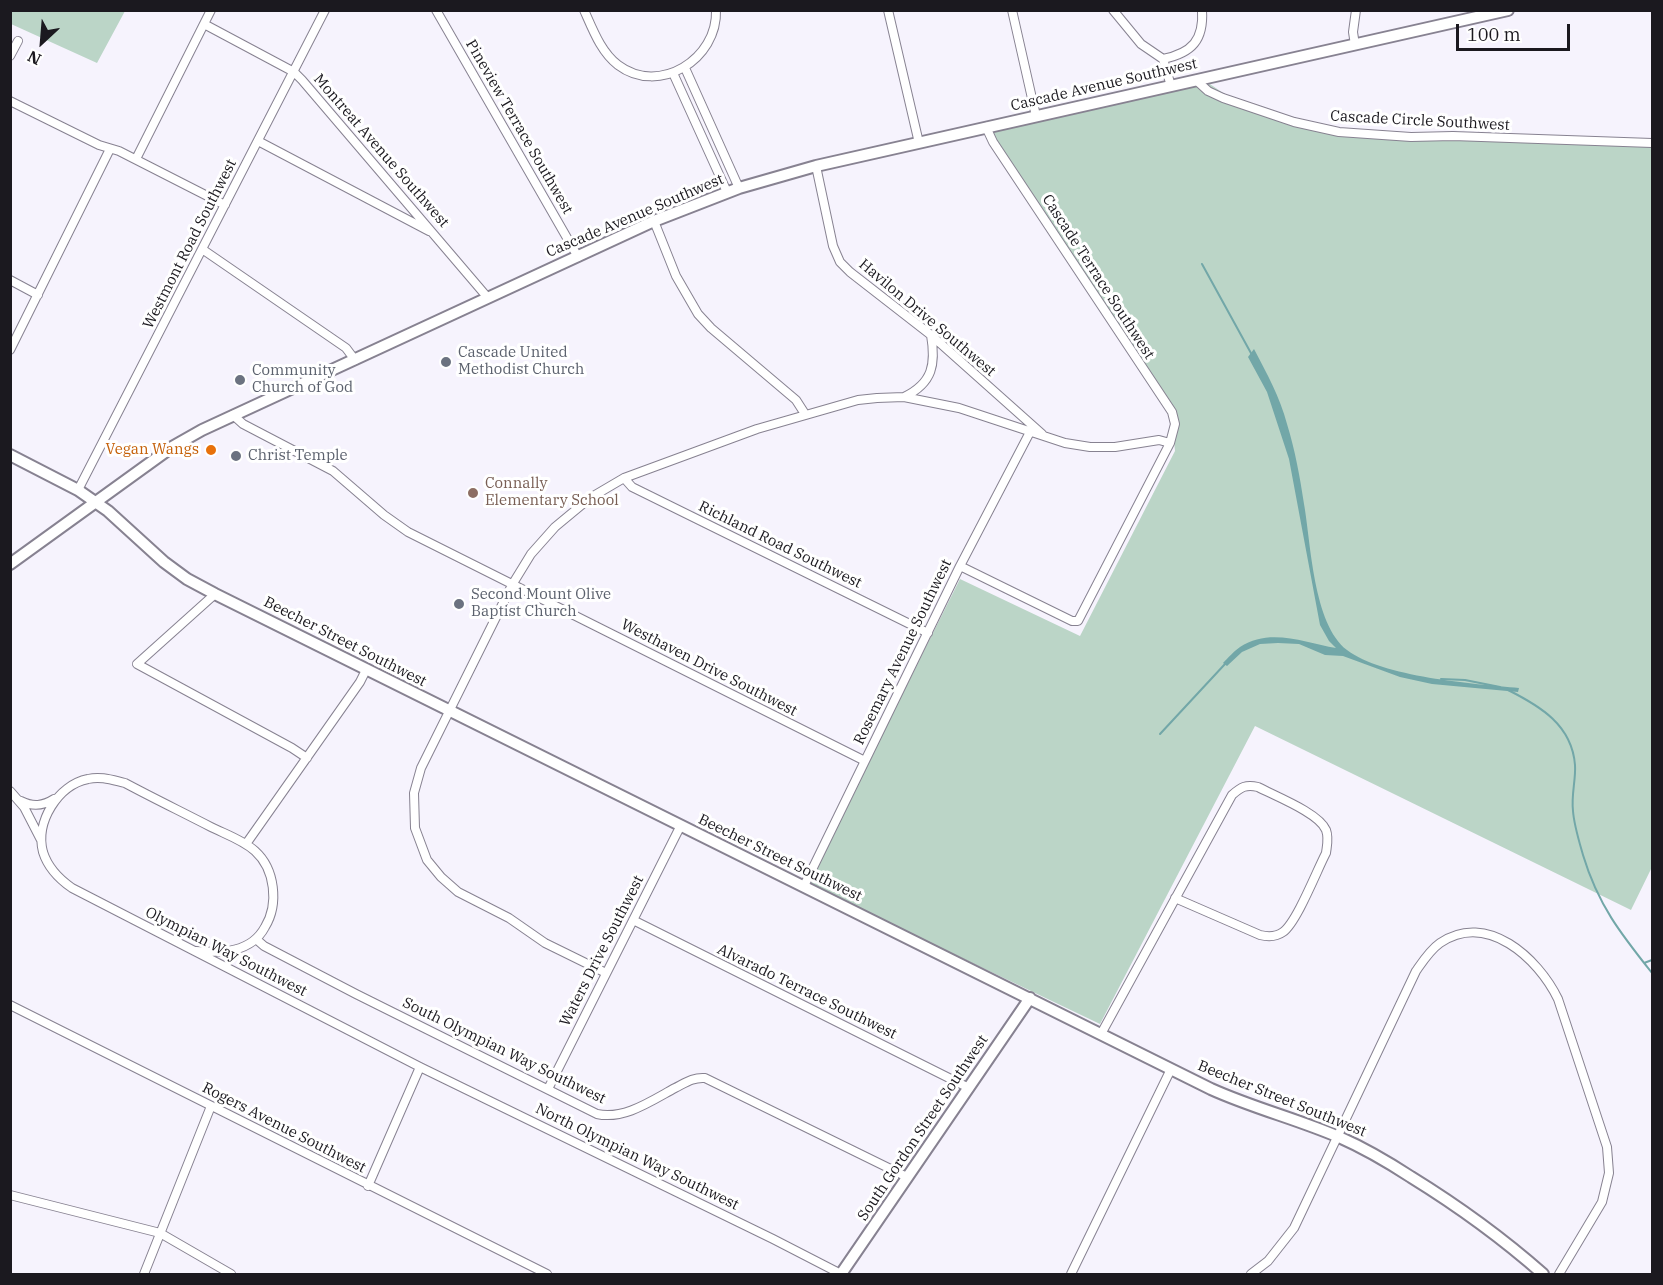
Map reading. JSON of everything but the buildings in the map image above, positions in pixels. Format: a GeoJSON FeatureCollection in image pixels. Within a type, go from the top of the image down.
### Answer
{"type":"FeatureCollection","features":[{"type":"Feature","properties":{"kind":"street"},"geometry":{"type":"LineString","coordinates":[[136,159],[211,10]]}},
{"type":"Feature","properties":{"kind":"street","name":"Westmont Road Southwest"},"geometry":{"type":"LineString","coordinates":[[78,490],[326,10]]}},
{"type":"Feature","properties":{"kind":"street","name":"Pineview Terrace Southwest"},"geometry":{"type":"LineString","coordinates":[[436,10],[578,256]]}},
{"type":"Feature","properties":{"kind":"street"},"geometry":{"type":"LineString","coordinates":[[584,10],[605,52],[619,66],[635,74],[654,77],[673,74],[685,68],[701,54],[712,33],[716,10]]}},
{"type":"Feature","properties":{"kind":"street"},"geometry":{"type":"LineString","coordinates":[[888,10],[919,143]]}},
{"type":"Feature","properties":{"kind":"street"},"geometry":{"type":"LineString","coordinates":[[1012,10],[1036,116]]}},
{"type":"Feature","properties":{"kind":"street"},"geometry":{"type":"LineString","coordinates":[[1113,10],[1141,44],[1163,58],[1172,57],[1195,44],[1200,36],[1203,22],[1202,10]]}},
{"type":"Feature","properties":{"kind":"street"},"geometry":{"type":"LineString","coordinates":[[1355,45],[1353,32],[1356,10]]}},
{"type":"Feature","properties":{"kind":"street","name":"Cascade Avenue Southwest"},"geometry":{"type":"LineString","coordinates":[[10,564],[172,447],[233,415],[654,221],[727,192],[816,166],[1508,10]]}},
{"type":"Feature","properties":{"kind":"street","name":"Montreat Avenue Southwest"},"geometry":{"type":"LineString","coordinates":[[204,24],[294,72],[488,298]]}},
{"type":"Feature","properties":{"kind":"street"},"geometry":{"type":"LineString","coordinates":[[10,56],[18,42]]}},
{"type":"Feature","properties":{"kind":"street"},"geometry":{"type":"LineString","coordinates":[[1163,58],[1171,86]]}},
{"type":"Feature","properties":{"kind":"street"},"geometry":{"type":"LineString","coordinates":[[685,68],[739,188]]}},
{"type":"Feature","properties":{"kind":"street"},"geometry":{"type":"LineString","coordinates":[[673,74],[727,192]]}},
{"type":"Feature","properties":{"kind":"street","name":"Cascade Circle Southwest"},"geometry":{"type":"LineString","coordinates":[[1196,80],[1208,91],[1223,98],[1294,123],[1339,132],[1411,137],[1453,136],[1653,143]]}},
{"type":"Feature","properties":{"kind":"street"},"geometry":{"type":"LineString","coordinates":[[10,101],[99,145],[136,159],[225,205]]}},
{"type":"Feature","properties":{"kind":"street","name":"Cascade Terrace Southwest"},"geometry":{"type":"LineString","coordinates":[[986,128],[993,142],[1172,412],[1175,424],[1170,443]]}},
{"type":"Feature","properties":{"kind":"street"},"geometry":{"type":"LineString","coordinates":[[258,141],[434,234]]}},
{"type":"Feature","properties":{"kind":"street"},"geometry":{"type":"LineString","coordinates":[[10,350],[110,148]]}},
{"type":"Feature","properties":{"kind":"street","name":"Havilon Drive Southwest"},"geometry":{"type":"LineString","coordinates":[[816,166],[833,246],[840,262],[931,335],[1044,436]]}},
{"type":"Feature","properties":{"kind":"street"},"geometry":{"type":"LineString","coordinates":[[654,221],[676,276],[698,314],[711,328],[796,400],[805,414]]}},
{"type":"Feature","properties":{"kind":"street"},"geometry":{"type":"LineString","coordinates":[[202,249],[346,348],[355,360]]}},
{"type":"Feature","properties":{"kind":"street"},"geometry":{"type":"LineString","coordinates":[[10,280],[38,295]]}},
{"type":"Feature","properties":{"kind":"street"},"geometry":{"type":"LineString","coordinates":[[904,397],[921,387],[930,372],[934,355],[931,335]]}},
{"type":"Feature","properties":{"kind":"street"},"geometry":{"type":"LineString","coordinates":[[606,973],[546,943],[509,918],[458,892],[427,860],[415,828],[414,793],[421,768],[512,585],[531,554],[555,527],[590,498],[624,478],[757,429],[858,400],[904,397],[959,408],[1065,443],[1090,447],[1115,447],[1159,440],[1170,443],[1078,621],[1072,621],[960,566]]}},
{"type":"Feature","properties":{"kind":"street","name":"Westhaven Drive Southwest"},"geometry":{"type":"LineString","coordinates":[[233,415],[243,423],[333,471],[384,515],[408,532],[865,761]]}},
{"type":"Feature","properties":{"kind":"street","name":"Rosemary Avenue Southwest"},"geometry":{"type":"LineString","coordinates":[[804,886],[960,566],[1030,432]]}},
{"type":"Feature","properties":{"kind":"street","name":"Beecher Street Southwest"},"geometry":{"type":"LineString","coordinates":[[10,455],[78,490],[108,512],[164,562],[187,579],[215,594],[1171,1069],[1236,1100],[1337,1136],[1388,1162],[1459,1207],[1508,1243],[1543,1275]]}},
{"type":"Feature","properties":{"kind":"street","name":"Richland Road Southwest"},"geometry":{"type":"LineString","coordinates":[[624,478],[632,487],[928,633]]}},
{"type":"Feature","properties":{"kind":"street"},"geometry":{"type":"LineString","coordinates":[[215,594],[137,664],[307,758]]}},
{"type":"Feature","properties":{"kind":"street"},"geometry":{"type":"LineString","coordinates":[[246,844],[360,682],[366,670]]}},
{"type":"Feature","properties":{"kind":"street"},"geometry":{"type":"LineString","coordinates":[[19,800],[41,805],[56,799],[69,786],[87,779],[107,778],[125,783],[246,844],[255,851],[264,861],[272,885],[271,915],[265,928],[256,939],[232,951],[196,951]]}},
{"type":"Feature","properties":{"kind":"street"},"geometry":{"type":"LineString","coordinates":[[1101,1034],[1175,898],[1232,795],[1240,787],[1250,785],[1258,787],[1315,817],[1326,829],[1328,841],[1326,853],[1291,924],[1279,934],[1269,937],[1260,935],[1175,898]]}},
{"type":"Feature","properties":{"kind":"street","name":"Olympian Way Southwest"},"geometry":{"type":"LineString","coordinates":[[10,791],[19,800],[41,840]]}},
{"type":"Feature","properties":{"kind":"street","name":"Olympian Way Southwest"},"geometry":{"type":"LineString","coordinates":[[56,799],[44,823],[41,840],[49,867],[60,880],[420,1066]]}},
{"type":"Feature","properties":{"kind":"street","name":"Waters Drive Southwest"},"geometry":{"type":"LineString","coordinates":[[548,1089],[681,825]]}},
{"type":"Feature","properties":{"kind":"street","name":"Alvarado Terrace Southwest"},"geometry":{"type":"LineString","coordinates":[[633,920],[969,1088]]}},
{"type":"Feature","properties":{"kind":"street"},"geometry":{"type":"LineString","coordinates":[[1254,1274],[1268,1261],[1294,1228],[1416,971],[1431,950],[1450,937],[1472,932],[1494,936],[1517,948],[1540,969],[1558,999],[1607,1147],[1609,1173],[1602,1202],[1558,1275]]}},
{"type":"Feature","properties":{"kind":"street","name":"South Olympian Way Southwest"},"geometry":{"type":"LineString","coordinates":[[256,939],[264,946],[597,1114],[609,1116],[623,1113],[691,1079],[705,1078],[907,1177]]}},
{"type":"Feature","properties":{"kind":"street","name":"South Gordon Street Southwest"},"geometry":{"type":"LineString","coordinates":[[841,1274],[1030,998]]}},
{"type":"Feature","properties":{"kind":"street","name":"Rogers Avenue Southwest"},"geometry":{"type":"LineString","coordinates":[[11,1007],[547,1275]]}},
{"type":"Feature","properties":{"kind":"street"},"geometry":{"type":"LineString","coordinates":[[368,1185],[420,1066]]}},
{"type":"Feature","properties":{"kind":"street","name":"North Olympian Way Southwest"},"geometry":{"type":"LineString","coordinates":[[420,1066],[841,1274]]}},
{"type":"Feature","properties":{"kind":"street"},"geometry":{"type":"LineString","coordinates":[[1071,1275],[1171,1069]]}},
{"type":"Feature","properties":{"kind":"street"},"geometry":{"type":"LineString","coordinates":[[144,1275],[211,1107]]}},
{"type":"Feature","properties":{"kind":"street"},"geometry":{"type":"LineString","coordinates":[[10,1195],[160,1233],[231,1275]]}},
{"type":"Feature","properties":{"kind":"shaded area"},"geometry":{"type":"Polygon","coordinates":[[[11,10],[125,11],[97,63],[11,24],[11,10]]]}},
{"type":"Feature","properties":{"kind":"shaded area"},"geometry":{"type":"Polygon","coordinates":[[[1204,80],[1226,95],[1312,128],[1369,134],[1652,141],[1652,867],[1631,910],[1255,726],[1100,1024],[807,884],[960,579],[1080,636],[1175,451],[1171,408],[982,128],[1204,80]]]}},
{"type":"Feature","properties":{"kind":"shaded area"},"geometry":{"type":"Polygon","coordinates":[[[1254,349],[1277,395],[1290,434],[1301,484],[1315,582],[1327,622],[1336,638],[1347,650],[1382,667],[1429,678],[1519,688],[1518,692],[1432,684],[1400,677],[1343,656],[1325,655],[1299,644],[1260,644],[1242,652],[1227,666],[1223,663],[1240,647],[1263,638],[1288,638],[1336,648],[1320,625],[1289,459],[1267,392],[1248,357],[1254,349]]]}},
{"type":"Feature","properties":{"kind":"waterway"},"geometry":{"type":"LineString","coordinates":[[1202,264],[1252,355]]}},
{"type":"Feature","properties":{"kind":"waterway"},"geometry":{"type":"LineString","coordinates":[[1160,734],[1225,664]]}},
{"type":"Feature","properties":{"kind":"waterway"},"geometry":{"type":"LineString","coordinates":[[1441,679],[1465,680],[1500,687]]}},
{"type":"Feature","properties":{"kind":"waterway"},"geometry":{"type":"LineString","coordinates":[[1508,690],[1532,703],[1552,718],[1568,739],[1575,765],[1574,816],[1578,839],[1589,873],[1603,904],[1652,973]]}},
{"type":"Feature","properties":{"kind":"waterway"},"geometry":{"type":"LineString","coordinates":[[1644,963],[1652,960]]}},
{"type":"Feature","properties":{"kind":"place","name":"Cascade United Methodist Church"},"geometry":{"type":"Point","coordinates":[446,362]}},
{"type":"Feature","properties":{"kind":"place","name":"Community Church of God"},"geometry":{"type":"Point","coordinates":[240,380]}},
{"type":"Feature","properties":{"kind":"place","name":"Vegan Wangs"},"geometry":{"type":"Point","coordinates":[211,450]}},
{"type":"Feature","properties":{"kind":"place","name":"Christ Temple"},"geometry":{"type":"Point","coordinates":[236,456]}},
{"type":"Feature","properties":{"kind":"place","name":"Connally Elementary School"},"geometry":{"type":"Point","coordinates":[473,493]}},
{"type":"Feature","properties":{"kind":"place","name":"Second Mount Olive Baptist Church"},"geometry":{"type":"Point","coordinates":[459,604]}}]}
